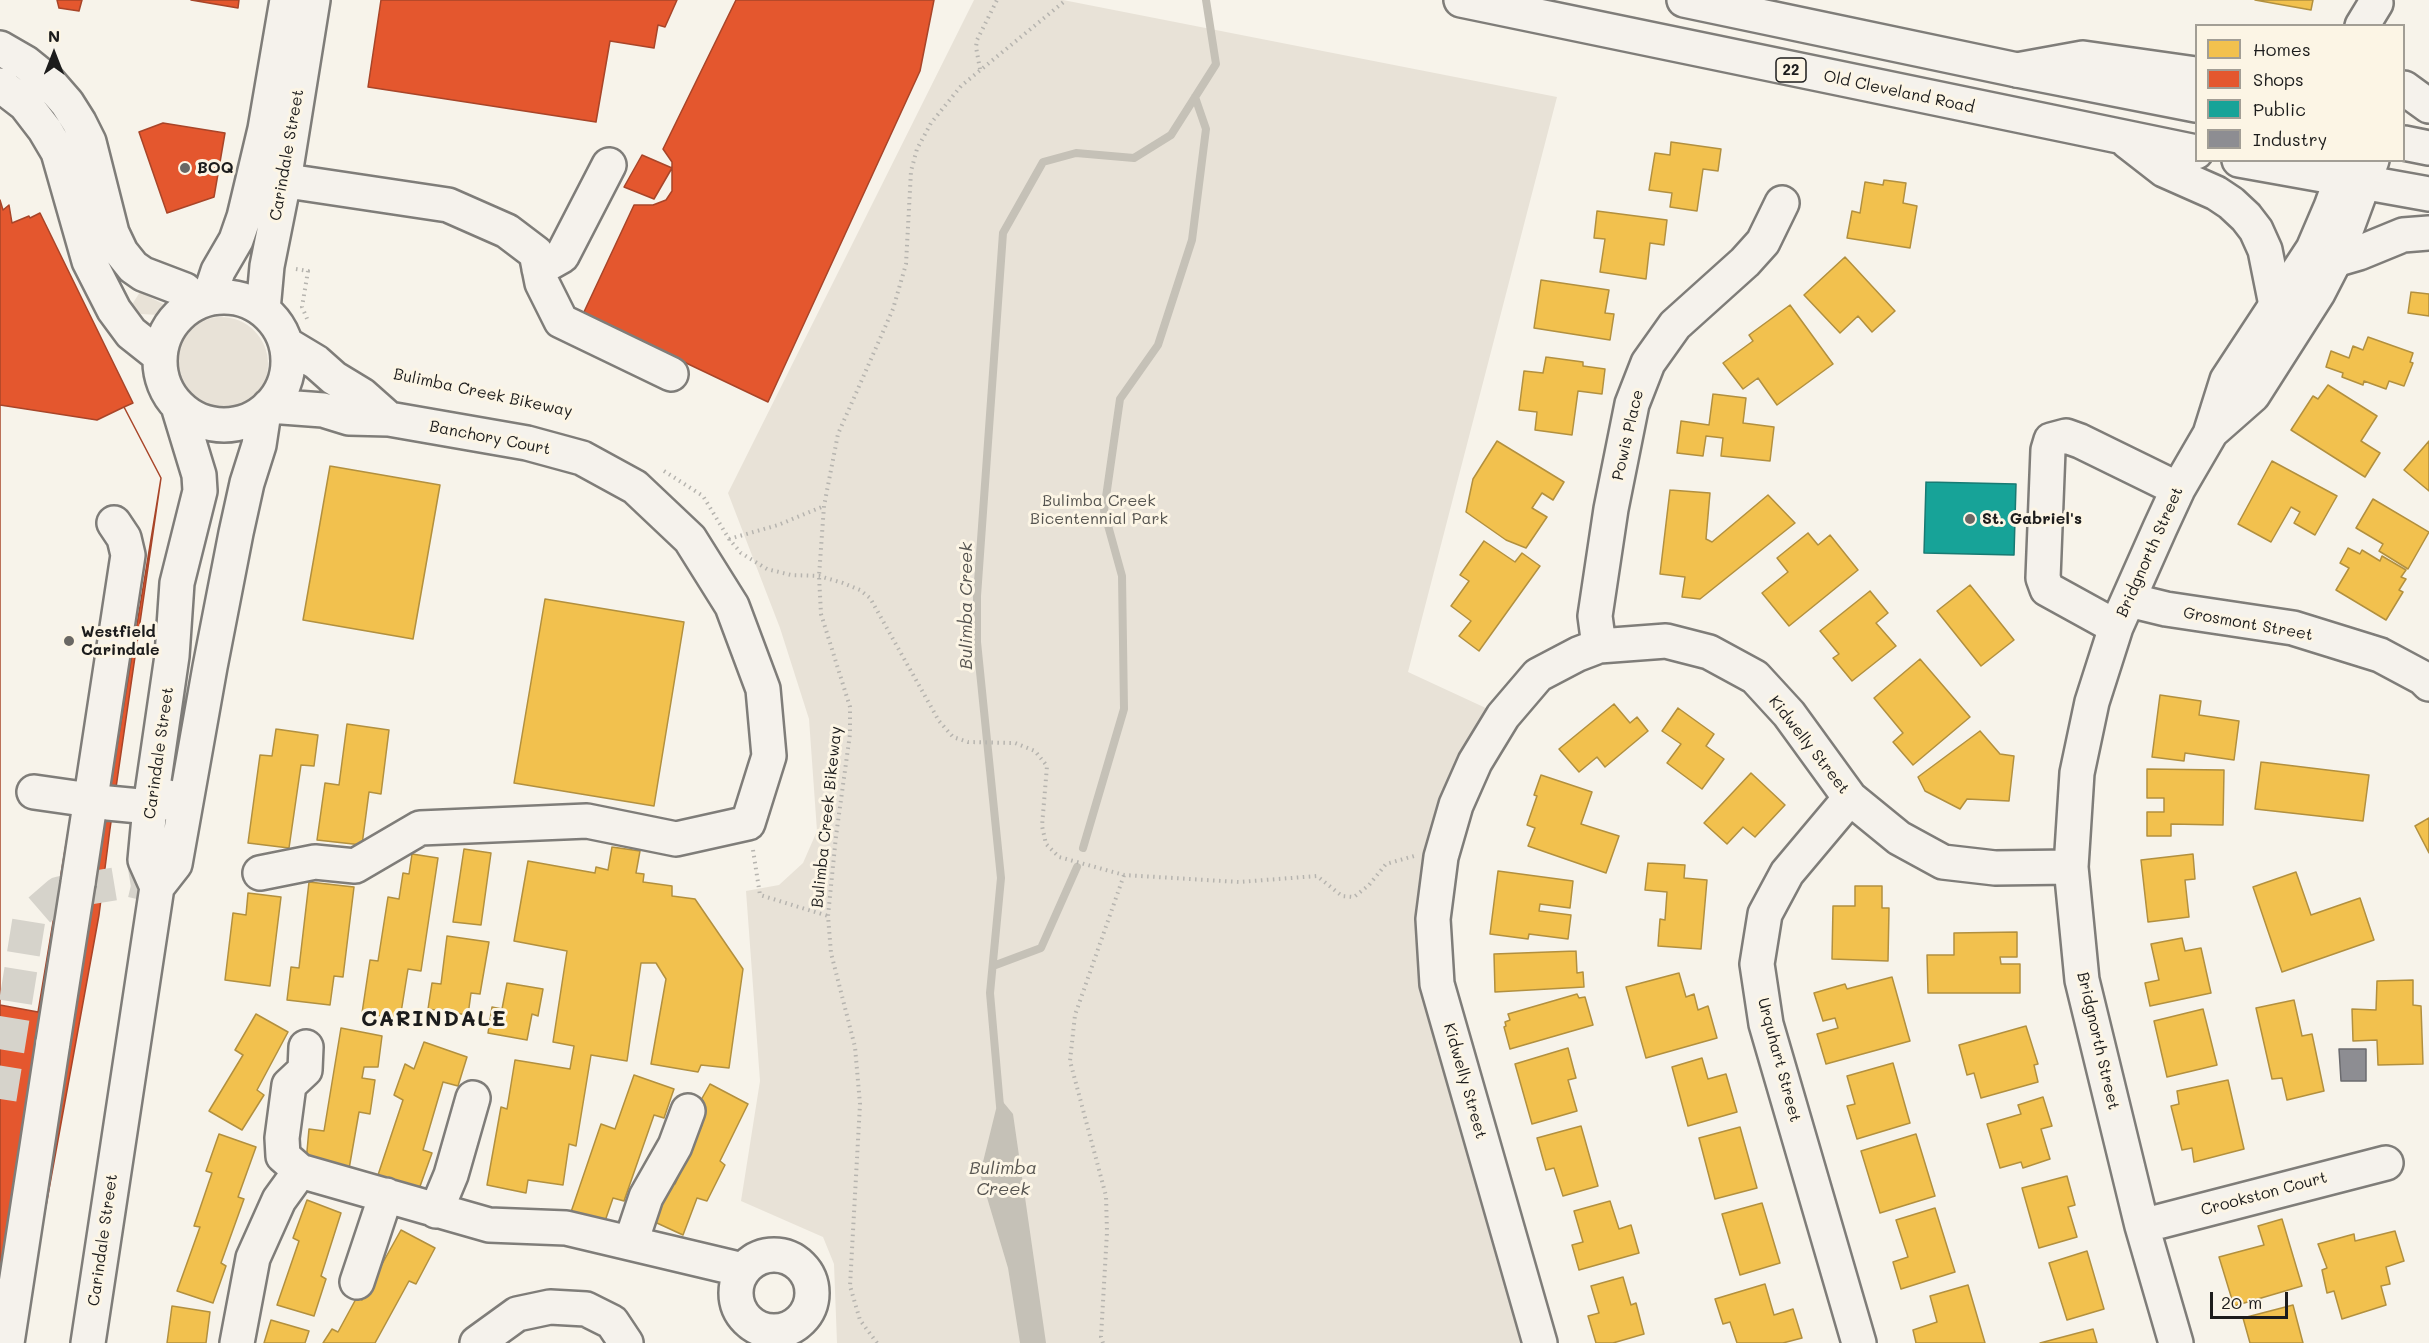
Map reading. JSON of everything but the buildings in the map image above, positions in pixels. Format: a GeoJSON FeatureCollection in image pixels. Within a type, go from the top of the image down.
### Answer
{"type":"FeatureCollection","features":[{"type":"Feature","properties":{"kind":"main road","name":"Carindale Street"},"geometry":{"type":"LineString","coordinates":[[263,310],[267,266],[269,178],[265,129],[287,0]]}},
{"type":"Feature","properties":{"kind":"main road","name":"Carindale Street"},"geometry":{"type":"LineString","coordinates":[[203,300],[269,178],[313,0]]}},
{"type":"Feature","properties":{"kind":"main road","name":"Old Cleveland Road"},"geometry":{"type":"LineString","coordinates":[[1461,0],[2195,152]]}},
{"type":"Feature","properties":{"kind":"main road"},"geometry":{"type":"LineString","coordinates":[[1684,0],[2195,105]]}},
{"type":"Feature","properties":{"kind":"main road"},"geometry":{"type":"LineString","coordinates":[[0,48],[26,63],[47,80],[67,103],[79,122],[89,142],[112,232],[121,252],[133,267],[143,274],[185,290],[203,300]]}},
{"type":"Feature","properties":{"kind":"main road"},"geometry":{"type":"LineString","coordinates":[[2017,70],[2083,57],[2195,74]]}},
{"type":"Feature","properties":{"kind":"main road"},"geometry":{"type":"LineString","coordinates":[[0,85],[26,104],[58,152],[89,261],[114,310],[131,333],[160,356]]}},
{"type":"Feature","properties":{"kind":"main road"},"geometry":{"type":"LineString","coordinates":[[2405,89],[2429,106]]}},
{"type":"Feature","properties":{"kind":"main road"},"geometry":{"type":"LineString","coordinates":[[2123,137],[2164,170],[2216,193],[2246,217],[2256,230],[2265,250],[2276,305]]}},
{"type":"Feature","properties":{"kind":"main road"},"geometry":{"type":"LineString","coordinates":[[2405,143],[2429,148]]}},
{"type":"Feature","properties":{"kind":"main road"},"geometry":{"type":"LineString","coordinates":[[2260,162],[2357,171],[2429,194]]}},
{"type":"Feature","properties":{"kind":"main road"},"geometry":{"type":"LineString","coordinates":[[539,269],[562,256],[609,165]]}},
{"type":"Feature","properties":{"kind":"main road","name":"Bridgnorth Street"},"geometry":{"type":"LineString","coordinates":[[2176,1343],[2142,1226],[2082,981],[2071,867],[2077,773],[2091,702],[2123,613],[2178,489],[2210,434],[2227,380],[2313,249],[2357,171]]}},
{"type":"Feature","properties":{"kind":"main road","name":"Bridgnorth Street"},"geometry":{"type":"LineString","coordinates":[[2210,434],[2253,395],[2298,326],[2335,260],[2357,171]]}},
{"type":"Feature","properties":{"kind":"main road"},"geometry":{"type":"LineString","coordinates":[[269,178],[448,205],[507,231],[536,253],[543,283],[561,321],[671,374]]}},
{"type":"Feature","properties":{"kind":"main road","name":"Powis Place"},"geometry":{"type":"LineString","coordinates":[[1599,646],[1595,616],[1611,509],[1632,404],[1648,363],[1675,325],[1745,262],[1763,242],[1782,203]]}},
{"type":"Feature","properties":{"kind":"main road"},"geometry":{"type":"LineString","coordinates":[[2335,260],[2403,235],[2429,233]]}},
{"type":"Feature","properties":{"kind":"main road"},"geometry":{"type":"LineString","coordinates":[[299,336],[288,361],[286,378],[279,393],[266,409],[242,422],[223,424],[191,416],[178,406],[162,378],[160,356],[164,339],[172,324],[183,311],[203,300],[228,297],[246,301],[263,310],[277,325],[299,336],[316,362],[389,419]]}},
{"type":"Feature","properties":{"kind":"main road","name":"Carindale Street"},"geometry":{"type":"LineString","coordinates":[[157,887],[145,860],[150,807],[172,656],[177,583],[200,491],[199,475],[178,406]]}},
{"type":"Feature","properties":{"kind":"main road","name":"Carindale Street"},"geometry":{"type":"LineString","coordinates":[[88,1343],[157,887],[175,864],[236,533],[266,409]]}},
{"type":"Feature","properties":{"kind":"main road","name":"Banchory Court"},"geometry":{"type":"LineString","coordinates":[[266,409],[323,410],[348,418],[389,419],[527,443],[582,458],[635,487],[690,539],[732,606],[764,689],[768,756],[748,823]]}},
{"type":"Feature","properties":{"kind":"main road","name":"Grosmont Street"},"geometry":{"type":"LineString","coordinates":[[2178,489],[2080,441],[2066,436],[2051,440],[2048,450],[2043,578],[2047,589],[2123,613],[2166,609],[2293,628],[2380,655],[2427,677]]}},
{"type":"Feature","properties":{"kind":"main road"},"geometry":{"type":"LineString","coordinates":[[7,1343],[53,1042],[99,802],[128,555],[124,538],[114,523]]}},
{"type":"Feature","properties":{"kind":"main road","name":"Kidwelly Street"},"geometry":{"type":"LineString","coordinates":[[1540,1343],[1437,984],[1433,918],[1441,857],[1455,805],[1475,762],[1503,716],[1538,675],[1599,646],[1666,641],[1709,652],[1755,677],[1789,714],[1850,798],[1899,838],[1943,862],[1995,868],[2071,867]]}},
{"type":"Feature","properties":{"kind":"main road"},"geometry":{"type":"LineString","coordinates":[[34,792],[150,807],[168,799],[175,780],[192,765]]}},
{"type":"Feature","properties":{"kind":"main road","name":"Urquhart Street"},"geometry":{"type":"LineString","coordinates":[[1850,798],[1787,873],[1765,914],[1756,964],[1766,1024],[1859,1343]]}},
{"type":"Feature","properties":{"kind":"main road"},"geometry":{"type":"LineString","coordinates":[[260,873],[315,862],[356,866],[420,828],[586,821],[676,839],[748,823]]}},
{"type":"Feature","properties":{"kind":"main road"},"geometry":{"type":"LineString","coordinates":[[306,1047],[305,1070],[289,1085],[282,1138],[283,1156],[300,1171],[489,1225],[566,1228],[743,1269]]}},
{"type":"Feature","properties":{"kind":"main road"},"geometry":{"type":"LineString","coordinates":[[436,1211],[450,1175],[473,1098]]}},
{"type":"Feature","properties":{"kind":"main road"},"geometry":{"type":"LineString","coordinates":[[631,1242],[646,1197],[675,1146],[688,1111]]}},
{"type":"Feature","properties":{"kind":"main road","name":"Crookston Court"},"geometry":{"type":"LineString","coordinates":[[2142,1226],[2386,1163]]}},
{"type":"Feature","properties":{"kind":"main road"},"geometry":{"type":"LineString","coordinates":[[237,1343],[254,1258],[279,1200],[300,1171]]}},
{"type":"Feature","properties":{"kind":"main road"},"geometry":{"type":"LineString","coordinates":[[357,1282],[386,1195]]}},
{"type":"Feature","properties":{"kind":"main road"},"geometry":{"type":"LineString","coordinates":[[776,1254],[789,1257],[800,1264],[809,1275],[813,1286],[813,1299],[802,1332],[758,1328],[749,1322],[739,1310],[736,1286],[743,1269],[757,1258],[776,1254]]}},
{"type":"Feature","properties":{"kind":"main road"},"geometry":{"type":"LineString","coordinates":[[477,1343],[517,1314],[550,1307],[586,1309],[612,1322],[626,1343]]}},
{"type":"Feature","properties":{"kind":"path"},"geometry":{"type":"LineString","coordinates":[[980,69],[976,53],[977,40],[997,0]]}},
{"type":"Feature","properties":{"kind":"path","name":"Bulimba Creek Bikeway"},"geometry":{"type":"LineString","coordinates":[[877,1343],[861,1320],[850,1286],[861,1104],[855,1047],[831,953],[828,916],[850,734],[850,708],[821,614],[819,576],[824,506],[838,434],[893,309],[906,264],[911,171],[917,149],[931,123],[961,86],[1066,0]]}},
{"type":"Feature","properties":{"kind":"path"},"geometry":{"type":"LineString","coordinates":[[267,266],[308,271],[302,307],[304,317],[299,336]]}},
{"type":"Feature","properties":{"kind":"path"},"geometry":{"type":"LineString","coordinates":[[657,467],[703,496],[729,539],[741,553],[767,569],[790,575],[819,576],[860,590],[870,598],[939,721],[953,737],[968,742],[1015,743],[1035,751],[1047,766],[1042,826],[1046,844],[1059,857],[1124,875],[1239,882],[1317,876],[1342,896],[1353,897],[1369,885],[1386,864],[1417,856],[1441,857]]}},
{"type":"Feature","properties":{"kind":"path"},"geometry":{"type":"LineString","coordinates":[[729,539],[778,525],[824,506]]}},
{"type":"Feature","properties":{"kind":"path"},"geometry":{"type":"LineString","coordinates":[[748,823],[760,895],[828,916]]}},
{"type":"Feature","properties":{"kind":"path"},"geometry":{"type":"LineString","coordinates":[[1103,1343],[1101,1337],[1107,1232],[1106,1196],[1070,1061],[1075,1015],[1124,875]]}},
{"type":"Feature","properties":{"kind":"green space","name":"Bulimba Creek Bicentennial Park"},"geometry":{"type":"Polygon","coordinates":[[[974,0],[1063,0],[1557,97],[1408,672],[1503,716],[1433,919],[1540,1343],[837,1343],[834,1264],[823,1237],[741,1201],[760,1081],[746,891],[779,885],[803,863],[817,831],[809,719],[780,628],[728,493],[974,0]]]}},
{"type":"Feature","properties":{"kind":"green space"},"geometry":{"type":"Polygon","coordinates":[[[140,292],[165,305],[164,310],[159,315],[141,314],[124,308],[133,303],[140,292]]]}},
{"type":"Feature","properties":{"kind":"green space"},"geometry":{"type":"Polygon","coordinates":[[[221,317],[239,321],[254,331],[264,346],[268,364],[264,382],[254,397],[239,407],[221,411],[203,407],[188,397],[178,382],[174,364],[178,346],[188,331],[203,321],[221,317]]]}},
{"type":"Feature","properties":{"kind":"water","name":"Bulimba Creek"},"geometry":{"type":"Polygon","coordinates":[[[999,1097],[1013,1114],[1046,1343],[1020,1343],[1008,1268],[980,1174],[999,1097]]]}},
{"type":"Feature","properties":{"kind":"waterway","name":"Bulimba Creek"},"geometry":{"type":"LineString","coordinates":[[1000,1106],[990,993],[1001,878],[977,642],[977,596],[1003,233],[1043,162],[1076,153],[1134,158],[1171,135],[1216,64],[1206,0]]}},
{"type":"Feature","properties":{"kind":"waterway"},"geometry":{"type":"LineString","coordinates":[[1083,848],[1124,709],[1122,576],[1104,511],[1120,399],[1158,345],[1192,240],[1206,129],[1195,97]]}},
{"type":"Feature","properties":{"kind":"waterway"},"geometry":{"type":"LineString","coordinates":[[993,966],[1041,948],[1077,867]]}},
{"type":"Feature","properties":{"kind":"tunnel"},"geometry":{"type":"LineString","coordinates":[[0,1099],[29,919],[59,893],[132,881],[157,887]]}},
{"type":"Feature","properties":{"kind":"place","name":"BOQ"},"geometry":{"type":"Point","coordinates":[185,168]}},
{"type":"Feature","properties":{"kind":"place","name":"St. Gabriel's"},"geometry":{"type":"Point","coordinates":[1970,519]}},
{"type":"Feature","properties":{"kind":"place","name":"Westfield Carindale"},"geometry":{"type":"Point","coordinates":[69,641]}},
{"type":"Feature","properties":{"kind":"district","name":"CARINDALE"},"geometry":{"type":"Point","coordinates":[434,1019]}}]}
